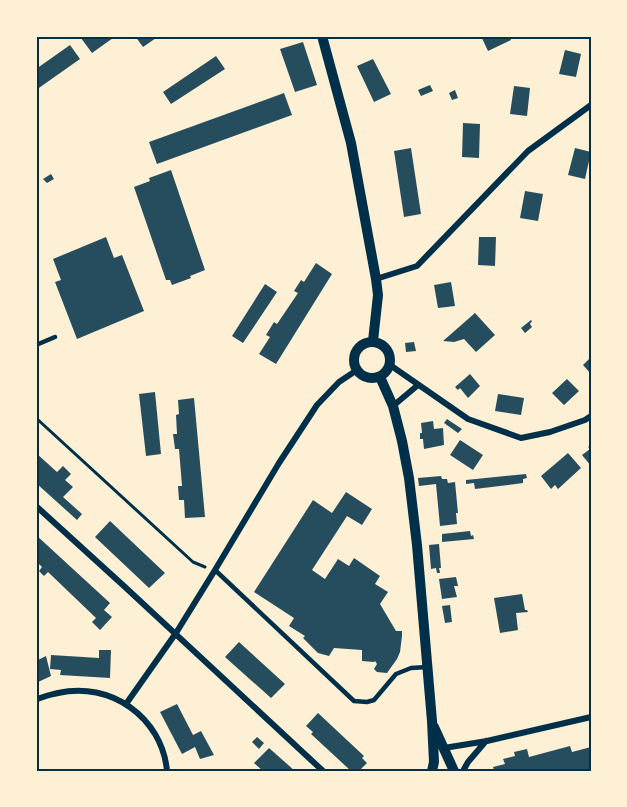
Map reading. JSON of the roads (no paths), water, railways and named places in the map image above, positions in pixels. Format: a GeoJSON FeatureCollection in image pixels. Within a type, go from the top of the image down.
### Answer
{"type":"FeatureCollection","features":[{"type":"Feature","properties":{"kind":"street"},"geometry":{"type":"LineString","coordinates":[[322,36],[351,143],[376,279],[378,296],[373,341]]}},
{"type":"Feature","properties":{"kind":"street"},"geometry":{"type":"LineString","coordinates":[[376,279],[417,266],[528,151],[591,105]]}},
{"type":"Feature","properties":{"kind":"street"},"geometry":{"type":"LineString","coordinates":[[373,341],[379,343],[387,350],[390,365],[388,370],[380,376],[365,377],[357,370],[355,353],[362,344],[373,341]]}},
{"type":"Feature","properties":{"kind":"street"},"geometry":{"type":"LineString","coordinates":[[390,365],[468,420],[521,438],[550,432],[591,416]]}},
{"type":"Feature","properties":{"kind":"street"},"geometry":{"type":"LineString","coordinates":[[126,704],[176,633],[317,405],[339,382],[357,370]]}},
{"type":"Feature","properties":{"kind":"street"},"geometry":{"type":"LineString","coordinates":[[380,376],[393,406],[410,489],[432,721],[434,762],[432,771]]}},
{"type":"Feature","properties":{"kind":"street"},"geometry":{"type":"LineString","coordinates":[[393,406],[418,385]]}},
{"type":"Feature","properties":{"kind":"street"},"geometry":{"type":"LineString","coordinates":[[36,506],[323,771]]}},
{"type":"Feature","properties":{"kind":"street"},"geometry":{"type":"LineString","coordinates":[[36,700],[43,696],[71,690],[99,692],[118,699],[143,717],[156,735],[166,760],[167,771]]}},
{"type":"Feature","properties":{"kind":"street"},"geometry":{"type":"LineString","coordinates":[[444,748],[486,741],[591,717]]}},
{"type":"Feature","properties":{"kind":"street"},"geometry":{"type":"LineString","coordinates":[[432,721],[453,771]]}},
{"type":"Feature","properties":{"kind":"street"},"geometry":{"type":"LineString","coordinates":[[463,771],[486,741]]}},
{"type":"Feature","properties":{"kind":"lane"},"geometry":{"type":"LineString","coordinates":[[36,345],[55,337]]}},
{"type":"Feature","properties":{"kind":"lane"},"geometry":{"type":"LineString","coordinates":[[215,570],[354,701],[374,700],[396,674],[411,668],[427,667]]}}]}
